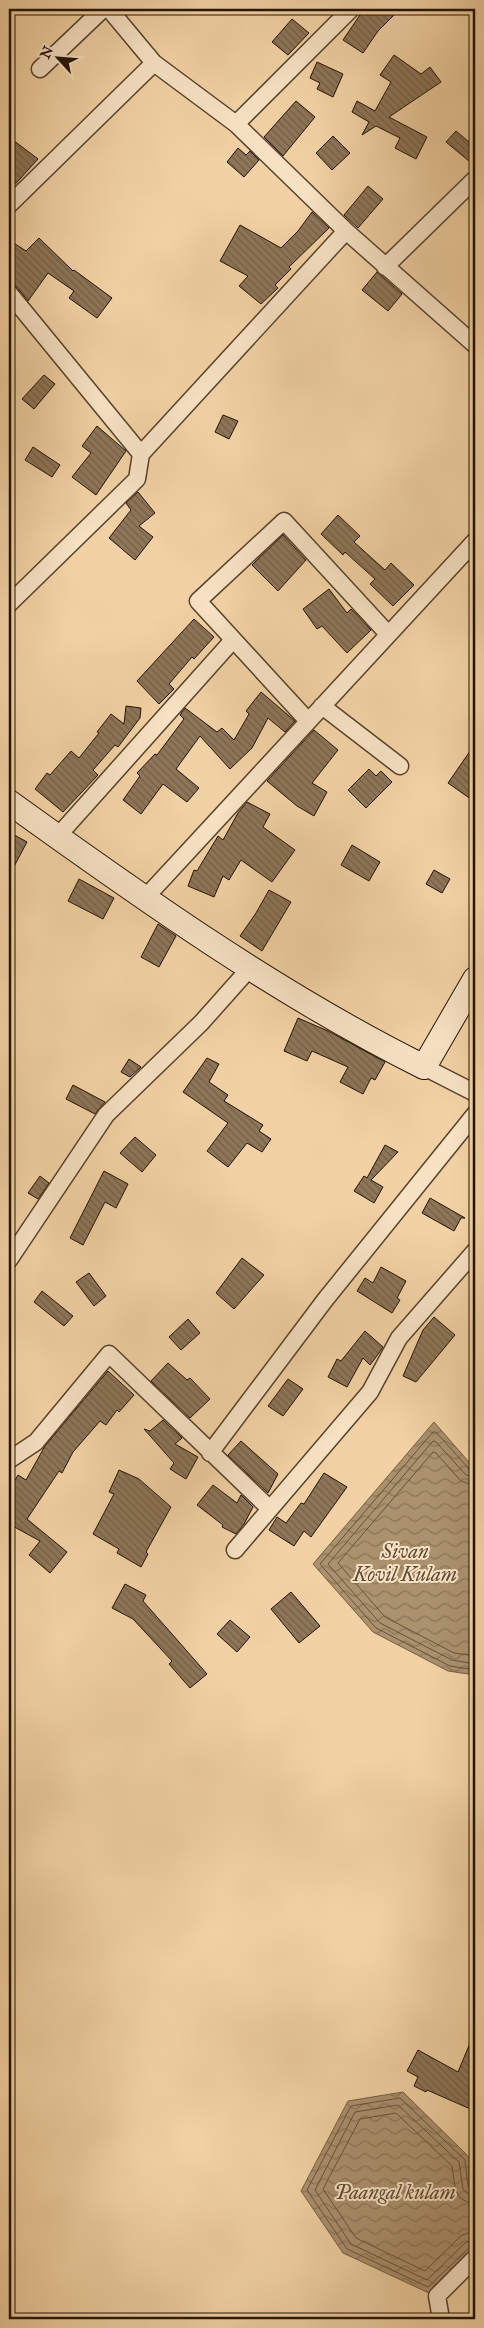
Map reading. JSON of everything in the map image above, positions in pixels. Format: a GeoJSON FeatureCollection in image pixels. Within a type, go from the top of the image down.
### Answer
{"type":"FeatureCollection","features":[{"type":"Feature","properties":{"kind":"street"},"geometry":{"type":"LineString","coordinates":[[40,70],[103,9]]}},
{"type":"Feature","properties":{"kind":"street"},"geometry":{"type":"LineString","coordinates":[[109,9],[154,63],[236,124],[346,231],[475,345]]}},
{"type":"Feature","properties":{"kind":"street"},"geometry":{"type":"LineString","coordinates":[[236,124],[350,9]]}},
{"type":"Feature","properties":{"kind":"street"},"geometry":{"type":"LineString","coordinates":[[10,204],[154,63]]}},
{"type":"Feature","properties":{"kind":"street"},"geometry":{"type":"LineString","coordinates":[[385,266],[475,179]]}},
{"type":"Feature","properties":{"kind":"street"},"geometry":{"type":"LineString","coordinates":[[9,604],[137,479],[141,454],[346,231]]}},
{"type":"Feature","properties":{"kind":"street"},"geometry":{"type":"LineString","coordinates":[[9,293],[141,454]]}},
{"type":"Feature","properties":{"kind":"street"},"geometry":{"type":"LineString","coordinates":[[308,721],[198,601],[284,521],[388,634]]}},
{"type":"Feature","properties":{"kind":"street"},"geometry":{"type":"LineString","coordinates":[[146,897],[475,541]]}},
{"type":"Feature","properties":{"kind":"street"},"geometry":{"type":"LineString","coordinates":[[57,837],[233,640]]}},
{"type":"Feature","properties":{"kind":"street"},"geometry":{"type":"LineString","coordinates":[[322,706],[400,766]]}},
{"type":"Feature","properties":{"kind":"street"},"geometry":{"type":"LineString","coordinates":[[9,802],[57,837],[250,968],[376,1043],[475,1093]]}},
{"type":"Feature","properties":{"kind":"street"},"geometry":{"type":"LineString","coordinates":[[9,1260],[106,1115],[201,1023],[250,968]]}},
{"type":"Feature","properties":{"kind":"street"},"geometry":{"type":"LineString","coordinates":[[424,1067],[475,979]]}},
{"type":"Feature","properties":{"kind":"street"},"geometry":{"type":"LineString","coordinates":[[210,1453],[325,1300],[475,1114]]}},
{"type":"Feature","properties":{"kind":"street"},"geometry":{"type":"LineString","coordinates":[[235,1550],[370,1392],[399,1338],[475,1251]]}},
{"type":"Feature","properties":{"kind":"street"},"geometry":{"type":"LineString","coordinates":[[9,1460],[36,1442],[109,1354],[269,1508]]}},
{"type":"Feature","properties":{"kind":"street"},"geometry":{"type":"LineString","coordinates":[[440,2319],[438,2296],[475,2258]]}},
{"type":"Feature","properties":{"kind":"water","name":"Sivan Kovil Kulam"},"geometry":{"type":"Polygon","coordinates":[[[434,1422],[475,1469],[475,1675],[448,1671],[373,1632],[313,1564],[434,1422]]]}},
{"type":"Feature","properties":{"kind":"water","name":"Paangal kulam"},"geometry":{"type":"Polygon","coordinates":[[[403,2092],[470,2158],[475,2208],[475,2248],[431,2294],[343,2253],[301,2191],[348,2101],[403,2092]]]}},
{"type":"Feature","properties":{"kind":"building"},"geometry":{"type":"Polygon","coordinates":[[[364,9],[400,9],[378,31],[363,53],[343,40],[364,9]]]}},
{"type":"Feature","properties":{"kind":"building"},"geometry":{"type":"Polygon","coordinates":[[[292,19],[309,33],[288,55],[272,42],[292,19]]]}},
{"type":"Feature","properties":{"kind":"building"},"geometry":{"type":"Polygon","coordinates":[[[394,55],[421,74],[430,67],[441,82],[389,117],[427,137],[416,159],[395,148],[400,138],[376,126],[362,135],[369,122],[352,112],[357,101],[375,111],[391,82],[380,75],[394,55]]]}},
{"type":"Feature","properties":{"kind":"building"},"geometry":{"type":"Polygon","coordinates":[[[317,62],[343,74],[333,97],[317,89],[320,83],[310,78],[317,62]]]}},
{"type":"Feature","properties":{"kind":"building"},"geometry":{"type":"Polygon","coordinates":[[[296,101],[315,117],[283,156],[264,137],[296,101]]]}},
{"type":"Feature","properties":{"kind":"building"},"geometry":{"type":"Polygon","coordinates":[[[456,131],[475,147],[475,166],[446,142],[456,131]]]}},
{"type":"Feature","properties":{"kind":"building"},"geometry":{"type":"Polygon","coordinates":[[[333,136],[350,153],[332,170],[316,153],[333,136]]]}},
{"type":"Feature","properties":{"kind":"building"},"geometry":{"type":"Polygon","coordinates":[[[9,137],[38,159],[9,191],[9,137]]]}},
{"type":"Feature","properties":{"kind":"building"},"geometry":{"type":"Polygon","coordinates":[[[238,148],[246,155],[250,151],[259,160],[244,177],[227,162],[238,148]]]}},
{"type":"Feature","properties":{"kind":"building"},"geometry":{"type":"Polygon","coordinates":[[[368,186],[383,199],[358,228],[344,215],[368,186]]]}},
{"type":"Feature","properties":{"kind":"building"},"geometry":{"type":"Polygon","coordinates":[[[312,212],[329,228],[289,267],[291,269],[275,285],[278,288],[261,304],[239,286],[248,276],[220,261],[240,225],[281,248],[298,231],[312,212]]]}},
{"type":"Feature","properties":{"kind":"building"},"geometry":{"type":"Polygon","coordinates":[[[39,238],[73,271],[112,298],[97,318],[69,298],[74,291],[48,273],[28,301],[16,286],[9,283],[9,240],[26,251],[39,238]]]}},
{"type":"Feature","properties":{"kind":"building"},"geometry":{"type":"Polygon","coordinates":[[[377,272],[402,294],[388,311],[362,290],[377,272]]]}},
{"type":"Feature","properties":{"kind":"building"},"geometry":{"type":"Polygon","coordinates":[[[44,375],[55,384],[34,409],[22,399],[44,375]]]}},
{"type":"Feature","properties":{"kind":"building"},"geometry":{"type":"Polygon","coordinates":[[[223,415],[238,421],[229,439],[215,432],[223,415]]]}},
{"type":"Feature","properties":{"kind":"building"},"geometry":{"type":"Polygon","coordinates":[[[97,426],[126,451],[96,495],[72,477],[91,453],[82,446],[97,426]]]}},
{"type":"Feature","properties":{"kind":"building"},"geometry":{"type":"Polygon","coordinates":[[[33,447],[60,465],[52,477],[25,460],[33,447]]]}},
{"type":"Feature","properties":{"kind":"building"},"geometry":{"type":"Polygon","coordinates":[[[138,492],[155,513],[139,526],[153,537],[135,560],[109,538],[131,510],[126,503],[138,492]]]}},
{"type":"Feature","properties":{"kind":"building"},"geometry":{"type":"Polygon","coordinates":[[[338,515],[360,536],[354,542],[385,570],[391,563],[414,585],[393,606],[370,584],[375,579],[345,552],[343,555],[321,534],[338,515]]]}},
{"type":"Feature","properties":{"kind":"building"},"geometry":{"type":"Polygon","coordinates":[[[283,535],[306,560],[278,591],[252,565],[283,535]]]}},
{"type":"Feature","properties":{"kind":"building"},"geometry":{"type":"Polygon","coordinates":[[[329,589],[347,613],[351,609],[371,630],[347,653],[322,626],[317,629],[303,609],[329,589]]]}},
{"type":"Feature","properties":{"kind":"building"},"geometry":{"type":"Polygon","coordinates":[[[194,619],[214,637],[194,659],[192,657],[169,684],[174,689],[159,704],[137,681],[194,619]]]}},
{"type":"Feature","properties":{"kind":"building"},"geometry":{"type":"Polygon","coordinates":[[[261,692],[295,721],[285,732],[268,718],[252,748],[230,769],[200,736],[176,769],[199,788],[187,802],[163,784],[141,814],[123,800],[140,776],[137,773],[155,754],[157,755],[184,719],[180,715],[185,708],[217,732],[222,728],[234,740],[249,714],[246,711],[261,692]]]}},
{"type":"Feature","properties":{"kind":"building"},"geometry":{"type":"Polygon","coordinates":[[[126,706],[141,708],[140,718],[118,747],[115,745],[93,770],[98,775],[63,812],[35,789],[47,773],[50,775],[71,751],[79,758],[111,714],[124,724],[126,706]]]}},
{"type":"Feature","properties":{"kind":"building"},"geometry":{"type":"Polygon","coordinates":[[[314,730],[338,750],[312,783],[327,792],[314,816],[297,806],[267,781],[314,730]]]}},
{"type":"Feature","properties":{"kind":"building"},"geometry":{"type":"Polygon","coordinates":[[[475,744],[475,802],[448,783],[475,744]]]}},
{"type":"Feature","properties":{"kind":"building"},"geometry":{"type":"Polygon","coordinates":[[[369,769],[376,776],[381,771],[392,782],[366,808],[348,790],[369,769]]]}},
{"type":"Feature","properties":{"kind":"building"},"geometry":{"type":"Polygon","coordinates":[[[247,802],[270,814],[263,827],[295,850],[272,882],[241,860],[229,880],[223,876],[214,897],[188,886],[194,870],[197,871],[218,836],[223,840],[238,813],[247,802]]]}},
{"type":"Feature","properties":{"kind":"building"},"geometry":{"type":"Polygon","coordinates":[[[9,832],[27,842],[9,876],[9,832]]]}},
{"type":"Feature","properties":{"kind":"building"},"geometry":{"type":"Polygon","coordinates":[[[352,845],[380,862],[369,881],[341,865],[352,845]]]}},
{"type":"Feature","properties":{"kind":"building"},"geometry":{"type":"Polygon","coordinates":[[[434,870],[450,879],[442,893],[426,884],[434,870]]]}},
{"type":"Feature","properties":{"kind":"building"},"geometry":{"type":"Polygon","coordinates":[[[79,879],[114,898],[103,919],[68,901],[79,879]]]}},
{"type":"Feature","properties":{"kind":"building"},"geometry":{"type":"Polygon","coordinates":[[[269,890],[291,902],[262,951],[240,936],[269,890]]]}},
{"type":"Feature","properties":{"kind":"building"},"geometry":{"type":"Polygon","coordinates":[[[158,924],[176,936],[159,967],[141,957],[158,924]]]}},
{"type":"Feature","properties":{"kind":"building"},"geometry":{"type":"Polygon","coordinates":[[[298,1018],[328,1031],[385,1062],[375,1080],[371,1078],[363,1094],[340,1082],[348,1067],[312,1051],[307,1061],[284,1051],[298,1018]]]}},
{"type":"Feature","properties":{"kind":"building"},"geometry":{"type":"Polygon","coordinates":[[[207,1058],[219,1064],[209,1082],[228,1095],[224,1101],[263,1125],[259,1131],[271,1139],[262,1152],[247,1143],[228,1167],[207,1151],[228,1123],[183,1092],[207,1058]]]}},
{"type":"Feature","properties":{"kind":"building"},"geometry":{"type":"Polygon","coordinates":[[[129,1059],[141,1067],[130,1077],[121,1072],[129,1059]]]}},
{"type":"Feature","properties":{"kind":"building"},"geometry":{"type":"Polygon","coordinates":[[[73,1085],[105,1102],[95,1114],[66,1099],[73,1085]]]}},
{"type":"Feature","properties":{"kind":"building"},"geometry":{"type":"Polygon","coordinates":[[[135,1137],[156,1155],[142,1172],[120,1153],[135,1137]]]}},
{"type":"Feature","properties":{"kind":"building"},"geometry":{"type":"Polygon","coordinates":[[[385,1145],[398,1152],[371,1180],[383,1187],[374,1203],[354,1191],[364,1176],[367,1178],[385,1145]]]}},
{"type":"Feature","properties":{"kind":"building"},"geometry":{"type":"Polygon","coordinates":[[[104,1171],[128,1184],[116,1208],[105,1202],[83,1245],[70,1238],[104,1171]]]}},
{"type":"Feature","properties":{"kind":"building"},"geometry":{"type":"Polygon","coordinates":[[[40,1176],[49,1183],[38,1199],[28,1193],[40,1176]]]}},
{"type":"Feature","properties":{"kind":"building"},"geometry":{"type":"Polygon","coordinates":[[[430,1198],[465,1218],[461,1218],[454,1231],[422,1213],[430,1198]]]}},
{"type":"Feature","properties":{"kind":"building"},"geometry":{"type":"Polygon","coordinates":[[[242,1258],[264,1275],[234,1309],[216,1293],[242,1258]]]}},
{"type":"Feature","properties":{"kind":"building"},"geometry":{"type":"Polygon","coordinates":[[[381,1267],[406,1281],[397,1298],[400,1300],[392,1313],[357,1291],[365,1278],[373,1283],[381,1267]]]}},
{"type":"Feature","properties":{"kind":"building"},"geometry":{"type":"Polygon","coordinates":[[[89,1273],[106,1296],[94,1306],[76,1282],[89,1273]]]}},
{"type":"Feature","properties":{"kind":"building"},"geometry":{"type":"Polygon","coordinates":[[[42,1291],[73,1316],[64,1326],[34,1302],[42,1291]]]}},
{"type":"Feature","properties":{"kind":"building"},"geometry":{"type":"Polygon","coordinates":[[[434,1317],[455,1335],[416,1382],[403,1376],[423,1330],[434,1317]]]}},
{"type":"Feature","properties":{"kind":"building"},"geometry":{"type":"Polygon","coordinates":[[[188,1319],[200,1333],[181,1350],[169,1337],[188,1319]]]}},
{"type":"Feature","properties":{"kind":"building"},"geometry":{"type":"Polygon","coordinates":[[[365,1331],[383,1347],[370,1365],[363,1358],[347,1387],[328,1377],[337,1359],[341,1361],[365,1331]]]}},
{"type":"Feature","properties":{"kind":"building"},"geometry":{"type":"Polygon","coordinates":[[[168,1363],[187,1380],[190,1378],[210,1399],[190,1418],[151,1381],[168,1363]]]}},
{"type":"Feature","properties":{"kind":"building"},"geometry":{"type":"Polygon","coordinates":[[[108,1371],[134,1395],[119,1412],[117,1410],[106,1425],[100,1421],[73,1452],[62,1473],[59,1471],[27,1519],[67,1552],[50,1573],[29,1555],[40,1541],[9,1524],[9,1490],[18,1475],[26,1480],[45,1446],[108,1371]]]}},
{"type":"Feature","properties":{"kind":"building"},"geometry":{"type":"Polygon","coordinates":[[[288,1379],[303,1389],[283,1416],[268,1406],[288,1379]]]}},
{"type":"Feature","properties":{"kind":"building"},"geometry":{"type":"Polygon","coordinates":[[[163,1420],[182,1438],[175,1444],[198,1457],[186,1479],[170,1469],[174,1463],[144,1429],[150,1431],[163,1420]]]}},
{"type":"Feature","properties":{"kind":"building"},"geometry":{"type":"Polygon","coordinates":[[[241,1441],[278,1474],[268,1493],[228,1455],[241,1441]]]}},
{"type":"Feature","properties":{"kind":"building"},"geometry":{"type":"Polygon","coordinates":[[[119,1470],[139,1479],[171,1507],[146,1552],[148,1554],[141,1567],[117,1553],[119,1549],[93,1534],[114,1494],[109,1492],[119,1470]]]}},
{"type":"Feature","properties":{"kind":"building"},"geometry":{"type":"Polygon","coordinates":[[[324,1473],[347,1487],[311,1537],[304,1531],[294,1546],[269,1530],[277,1517],[286,1523],[301,1503],[304,1504],[324,1473]]]}},
{"type":"Feature","properties":{"kind":"building"},"geometry":{"type":"Polygon","coordinates":[[[213,1485],[237,1503],[241,1495],[253,1507],[236,1534],[222,1527],[223,1525],[197,1505],[213,1485]]]}},
{"type":"Feature","properties":{"kind":"building"},"geometry":{"type":"Polygon","coordinates":[[[125,1584],[146,1595],[143,1601],[207,1674],[190,1688],[169,1664],[172,1661],[133,1619],[112,1608],[125,1584]]]}},
{"type":"Feature","properties":{"kind":"building"},"geometry":{"type":"Polygon","coordinates":[[[291,1592],[320,1626],[299,1643],[271,1609],[291,1592]]]}},
{"type":"Feature","properties":{"kind":"building"},"geometry":{"type":"Polygon","coordinates":[[[230,1620],[250,1637],[237,1652],[217,1634],[230,1620]]]}},
{"type":"Feature","properties":{"kind":"building"},"geometry":{"type":"Polygon","coordinates":[[[475,2031],[475,2111],[414,2086],[418,2077],[407,2071],[418,2050],[458,2072],[475,2031]]]}}]}
